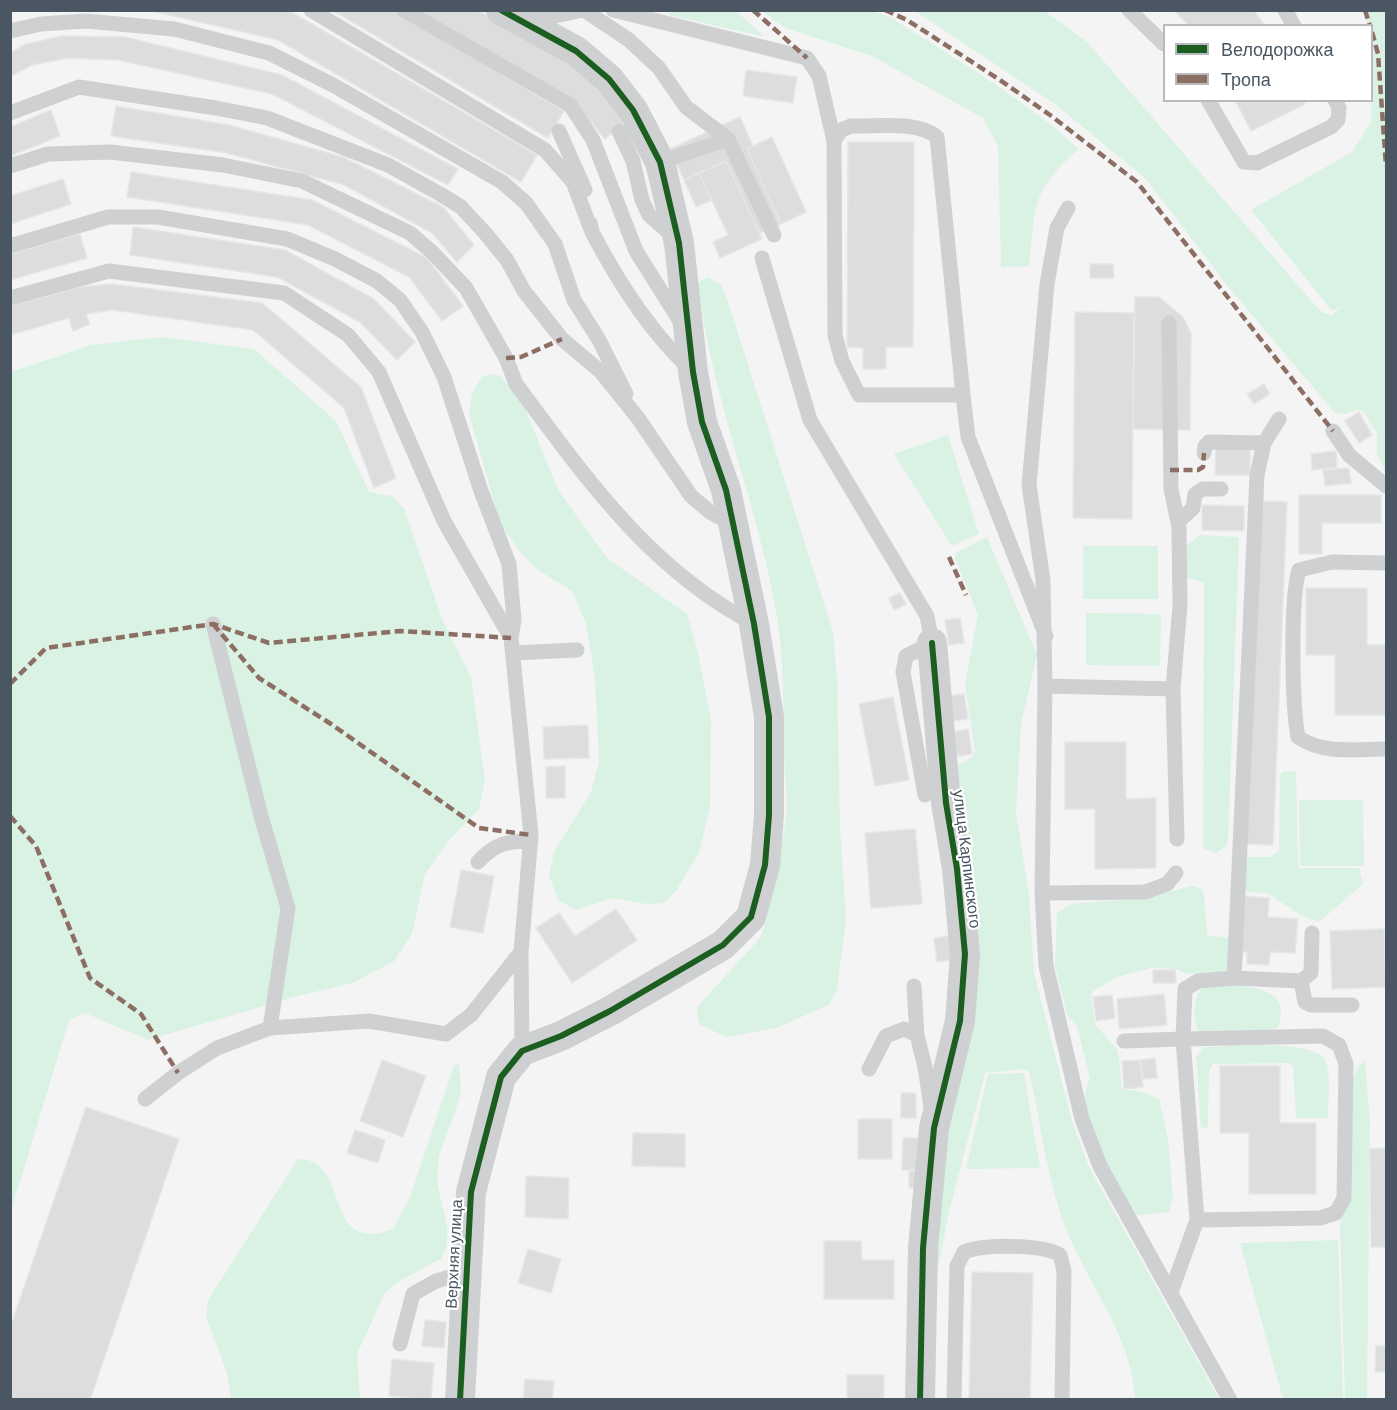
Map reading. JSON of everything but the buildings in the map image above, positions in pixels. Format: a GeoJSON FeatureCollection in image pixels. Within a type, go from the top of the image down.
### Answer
{"type":"FeatureCollection","features":[{"type":"Feature","properties":{"kind":"street"},"geometry":{"type":"LineString","coordinates":[[513,16],[576,51],[609,80],[633,110],[660,162],[679,243],[693,372],[702,422],[726,490],[754,624],[769,717],[769,815],[765,865],[751,917],[723,945],[610,1011],[561,1036],[522,1051]]}},
{"type":"Feature","properties":{"kind":"street","name":"улица Карпинского"},"geometry":{"type":"LineString","coordinates":[[921,1400],[923,1248],[934,1128],[960,1021],[965,954],[957,869],[946,803],[932,644]]}},
{"type":"Feature","properties":{"kind":"street","name":"Верхняя улица"},"geometry":{"type":"LineString","coordinates":[[460,1400],[471,1192],[501,1077],[522,1051]]}},
{"type":"Feature","properties":{"kind":"lane"},"geometry":{"type":"LineString","coordinates":[[310,10],[545,150],[573,182],[592,232],[624,288],[665,345],[693,372]]}},
{"type":"Feature","properties":{"kind":"lane"},"geometry":{"type":"LineString","coordinates":[[404,10],[570,105],[593,140],[636,251],[678,318],[687,322]]}},
{"type":"Feature","properties":{"kind":"lane"},"geometry":{"type":"LineString","coordinates":[[513,16],[584,10],[629,40],[659,68],[686,107],[728,139],[774,235]]}},
{"type":"Feature","properties":{"kind":"lane"},"geometry":{"type":"LineString","coordinates":[[613,10],[807,58],[819,76],[834,141],[835,336],[842,361],[859,395],[963,395]]}},
{"type":"Feature","properties":{"kind":"lane"},"geometry":{"type":"LineString","coordinates":[[1129,10],[1163,43]]}},
{"type":"Feature","properties":{"kind":"lane"},"geometry":{"type":"LineString","coordinates":[[1285,10],[1293,24]]}},
{"type":"Feature","properties":{"kind":"lane"},"geometry":{"type":"LineString","coordinates":[[10,31],[41,24],[86,21],[174,29],[269,52],[333,85],[502,182],[526,203],[555,244],[574,300],[599,340],[638,418]]}},
{"type":"Feature","properties":{"kind":"lane"},"geometry":{"type":"LineString","coordinates":[[10,113],[79,87],[158,98],[267,118],[388,165],[460,207],[507,260],[524,291],[562,339],[600,372],[638,418],[691,496],[710,512],[733,524]]}},
{"type":"Feature","properties":{"kind":"lane"},"geometry":{"type":"LineString","coordinates":[[1209,102],[1244,162],[1257,163],[1331,127],[1338,120],[1339,108],[1336,102]]}},
{"type":"Feature","properties":{"kind":"lane"},"geometry":{"type":"LineString","coordinates":[[834,141],[841,130],[851,126],[918,127],[930,130],[937,136],[968,437],[1046,636]]}},
{"type":"Feature","properties":{"kind":"lane"},"geometry":{"type":"LineString","coordinates":[[559,131],[584,186],[592,232]]}},
{"type":"Feature","properties":{"kind":"lane"},"geometry":{"type":"LineString","coordinates":[[618,131],[633,161],[642,200],[649,215],[668,229],[679,243]]}},
{"type":"Feature","properties":{"kind":"lane"},"geometry":{"type":"LineString","coordinates":[[660,162],[728,139]]}},
{"type":"Feature","properties":{"kind":"lane"},"geometry":{"type":"LineString","coordinates":[[10,166],[48,154],[79,151],[110,152],[223,165],[302,181],[410,233],[466,288],[506,358],[516,384],[635,536],[674,571],[722,608],[754,624]]}},
{"type":"Feature","properties":{"kind":"lane"},"geometry":{"type":"LineString","coordinates":[[1068,208],[1057,228],[1047,284],[1029,485],[1043,580],[1046,636],[1042,892],[1046,966],[1082,1119],[1100,1166],[1230,1400]]}},
{"type":"Feature","properties":{"kind":"lane"},"geometry":{"type":"LineString","coordinates":[[10,246],[108,217],[158,217],[287,239],[335,258],[377,281],[400,300],[422,332],[444,377],[481,491],[509,564],[514,603],[512,646],[531,841],[521,952],[522,1051]]}},
{"type":"Feature","properties":{"kind":"lane"},"geometry":{"type":"LineString","coordinates":[[762,258],[810,420],[927,616],[932,644],[906,656],[903,672],[925,795]]}},
{"type":"Feature","properties":{"kind":"lane"},"geometry":{"type":"LineString","coordinates":[[10,298],[109,271],[284,293],[348,334],[379,372],[444,521],[512,646]]}},
{"type":"Feature","properties":{"kind":"lane"},"geometry":{"type":"LineString","coordinates":[[1168,322],[1171,489],[1178,522],[1180,605],[1173,689],[1177,839]]}},
{"type":"Feature","properties":{"kind":"lane"},"geometry":{"type":"LineString","coordinates":[[1234,978],[1257,475],[1264,443],[1279,419]]}},
{"type":"Feature","properties":{"kind":"lane"},"geometry":{"type":"LineString","coordinates":[[1333,431],[1349,455],[1386,486]]}},
{"type":"Feature","properties":{"kind":"lane"},"geometry":{"type":"LineString","coordinates":[[1204,453],[1205,446],[1209,442],[1264,443]]}},
{"type":"Feature","properties":{"kind":"lane"},"geometry":{"type":"LineString","coordinates":[[1178,522],[1193,508],[1195,494],[1203,489],[1221,489]]}},
{"type":"Feature","properties":{"kind":"lane"},"geometry":{"type":"LineString","coordinates":[[1386,563],[1332,562],[1299,570],[1295,593],[1294,716],[1298,737],[1306,743],[1326,749],[1386,749]]}},
{"type":"Feature","properties":{"kind":"lane"},"geometry":{"type":"LineString","coordinates":[[213,624],[261,816],[288,908],[270,1028]]}},
{"type":"Feature","properties":{"kind":"lane"},"geometry":{"type":"LineString","coordinates":[[512,646],[577,650]]}},
{"type":"Feature","properties":{"kind":"lane"},"geometry":{"type":"LineString","coordinates":[[1045,686],[1173,689]]}},
{"type":"Feature","properties":{"kind":"lane"},"geometry":{"type":"LineString","coordinates":[[477,862],[491,848],[513,842],[531,841]]}},
{"type":"Feature","properties":{"kind":"lane"},"geometry":{"type":"LineString","coordinates":[[1042,892],[1145,892],[1167,884],[1176,873]]}},
{"type":"Feature","properties":{"kind":"lane"},"geometry":{"type":"LineString","coordinates":[[1171,1292],[1197,1220],[1183,1039],[1185,989],[1198,981],[1234,978],[1301,981],[1311,973],[1312,933]]}},
{"type":"Feature","properties":{"kind":"lane"},"geometry":{"type":"LineString","coordinates":[[145,1099],[178,1073],[217,1048],[270,1028],[369,1021],[446,1034],[471,1015],[521,952]]}},
{"type":"Feature","properties":{"kind":"lane"},"geometry":{"type":"LineString","coordinates":[[1301,981],[1305,1002],[1311,1005],[1352,1005]]}},
{"type":"Feature","properties":{"kind":"lane"},"geometry":{"type":"LineString","coordinates":[[914,986],[917,1035],[925,1066],[934,1128]]}},
{"type":"Feature","properties":{"kind":"lane"},"geometry":{"type":"LineString","coordinates":[[868,1069],[886,1036],[904,1029],[917,1035]]}},
{"type":"Feature","properties":{"kind":"lane"},"geometry":{"type":"LineString","coordinates":[[1124,1041],[1323,1036],[1339,1045],[1346,1064],[1344,1198],[1336,1213],[1320,1218],[1197,1220]]}},
{"type":"Feature","properties":{"kind":"lane"},"geometry":{"type":"LineString","coordinates":[[954,1400],[957,1266],[964,1252],[979,1248],[1049,1248],[1060,1255],[1064,1271],[1062,1400]]}},
{"type":"Feature","properties":{"kind":"lane"},"geometry":{"type":"LineString","coordinates":[[400,1344],[413,1294],[436,1281],[467,1272]]}},
{"type":"Feature","properties":{"kind":"green space"},"geometry":{"type":"Polygon","coordinates":[[[667,11],[736,11],[765,37],[669,15],[667,11]]]}},
{"type":"Feature","properties":{"kind":"green space"},"geometry":{"type":"Polygon","coordinates":[[[762,11],[872,11],[890,17],[1011,95],[1079,149],[1063,164],[1043,189],[1035,214],[1029,266],[1001,267],[998,146],[983,118],[872,56],[785,28],[762,11]]]}},
{"type":"Feature","properties":{"kind":"green space"},"geometry":{"type":"Polygon","coordinates":[[[915,11],[1044,11],[1087,42],[1321,312],[1332,315],[1343,305],[1332,311],[1251,210],[1352,152],[1371,122],[1373,102],[1373,24],[1367,24],[1366,11],[1386,11],[1386,473],[1377,455],[1377,433],[1364,412],[1358,409],[1346,414],[1335,413],[1231,290],[1146,179],[1055,104],[915,11]]]}},
{"type":"Feature","properties":{"kind":"green space"},"geometry":{"type":"Polygon","coordinates":[[[707,277],[721,284],[728,302],[833,632],[837,676],[840,827],[846,919],[837,990],[829,1005],[776,1028],[727,1037],[700,1025],[697,1015],[698,1006],[760,938],[772,894],[787,800],[778,623],[760,538],[724,411],[704,326],[698,283],[707,277]]]}},
{"type":"Feature","properties":{"kind":"green space"},"geometry":{"type":"Polygon","coordinates":[[[161,337],[254,349],[336,421],[369,492],[392,496],[404,509],[443,621],[471,677],[485,781],[479,809],[450,839],[425,874],[412,934],[394,961],[353,983],[297,996],[148,1040],[85,1013],[69,1020],[11,1211],[11,372],[91,345],[161,337]]]}},
{"type":"Feature","properties":{"kind":"green space"},"geometry":{"type":"Polygon","coordinates":[[[493,374],[500,376],[523,403],[558,490],[607,558],[687,614],[698,652],[711,720],[710,807],[699,853],[676,891],[664,903],[646,904],[613,898],[576,910],[558,900],[549,875],[554,852],[591,792],[599,762],[595,679],[586,624],[572,591],[538,570],[521,553],[501,526],[469,414],[472,393],[482,377],[493,374]]]}},
{"type":"Feature","properties":{"kind":"green space"},"geometry":{"type":"Polygon","coordinates":[[[948,435],[979,534],[952,546],[894,454],[948,435]]]}},
{"type":"Feature","properties":{"kind":"green space"},"geometry":{"type":"Polygon","coordinates":[[[1200,535],[1237,537],[1239,540],[1228,841],[1226,846],[1216,853],[1203,848],[1204,582],[1187,578],[1184,547],[1200,535]]]}},
{"type":"Feature","properties":{"kind":"green space"},"geometry":{"type":"Polygon","coordinates":[[[987,537],[1037,655],[1021,724],[1016,813],[1029,895],[1034,973],[1072,1121],[1089,1167],[1219,1399],[1135,1399],[1127,1356],[1119,1335],[1078,1256],[1061,1216],[1050,1176],[1029,1072],[1025,1069],[985,1073],[949,1212],[934,1289],[942,1161],[979,955],[954,788],[957,766],[973,756],[975,751],[965,684],[978,614],[955,559],[956,553],[987,537]]]}},
{"type":"Feature","properties":{"kind":"green space"},"geometry":{"type":"Polygon","coordinates":[[[1083,546],[1158,546],[1158,599],[1083,599],[1083,546]]]}},
{"type":"Feature","properties":{"kind":"green space"},"geometry":{"type":"Polygon","coordinates":[[[1086,613],[1161,614],[1160,666],[1086,665],[1086,613]]]}},
{"type":"Feature","properties":{"kind":"green space"},"geometry":{"type":"Polygon","coordinates":[[[1296,771],[1298,866],[1300,868],[1359,868],[1363,884],[1319,922],[1302,916],[1269,894],[1245,891],[1243,857],[1270,857],[1279,851],[1280,775],[1283,772],[1296,771]]]}},
{"type":"Feature","properties":{"kind":"green space"},"geometry":{"type":"Polygon","coordinates":[[[1299,800],[1363,800],[1364,866],[1300,866],[1299,800]]]}},
{"type":"Feature","properties":{"kind":"green space"},"geometry":{"type":"Polygon","coordinates":[[[1193,886],[1202,889],[1204,894],[1207,935],[1229,938],[1227,969],[1224,972],[1186,974],[1176,969],[1151,968],[1117,977],[1093,991],[1091,997],[1095,1024],[1118,1051],[1122,1090],[1140,1091],[1159,1099],[1168,1139],[1173,1197],[1169,1212],[1137,1215],[1133,1214],[1107,1167],[1098,1148],[1086,1110],[1086,1093],[1090,1079],[1077,1026],[1067,1015],[1055,967],[1057,913],[1072,904],[1143,898],[1193,886]]]}},
{"type":"Feature","properties":{"kind":"green space"},"geometry":{"type":"Polygon","coordinates":[[[1231,984],[1261,990],[1276,998],[1280,1005],[1281,1015],[1278,1028],[1198,1031],[1195,1008],[1200,991],[1203,987],[1231,984]]]}},
{"type":"Feature","properties":{"kind":"green space"},"geometry":{"type":"Polygon","coordinates":[[[1251,1045],[1290,1047],[1319,1054],[1328,1068],[1328,1118],[1296,1118],[1293,1067],[1290,1063],[1213,1064],[1209,1070],[1208,1124],[1207,1128],[1201,1127],[1196,1057],[1205,1047],[1251,1045]]]}},
{"type":"Feature","properties":{"kind":"green space"},"geometry":{"type":"Polygon","coordinates":[[[1365,1060],[1370,1124],[1367,1399],[1345,1399],[1340,1223],[1345,1212],[1352,1080],[1358,1067],[1365,1060]]]}},
{"type":"Feature","properties":{"kind":"green space"},"geometry":{"type":"Polygon","coordinates":[[[459,1064],[461,1092],[439,1156],[437,1182],[447,1226],[447,1245],[442,1258],[396,1283],[385,1293],[357,1354],[360,1399],[231,1399],[227,1373],[206,1316],[208,1300],[298,1159],[315,1163],[326,1174],[345,1219],[355,1229],[370,1234],[393,1229],[410,1197],[454,1066],[459,1064]]]}},
{"type":"Feature","properties":{"kind":"green space"},"geometry":{"type":"Polygon","coordinates":[[[1024,1073],[1040,1168],[966,1169],[988,1074],[1024,1073]]]}},
{"type":"Feature","properties":{"kind":"green space"},"geometry":{"type":"Polygon","coordinates":[[[1338,1240],[1343,1399],[1283,1399],[1240,1243],[1338,1240]]]}},
{"type":"Feature","properties":{"kind":"marked path"},"geometry":{"type":"LineString","coordinates":[[753,10],[807,58]]}},
{"type":"Feature","properties":{"kind":"marked path"},"geometry":{"type":"LineString","coordinates":[[885,10],[907,20],[1000,80],[1137,182],[1333,431]]}},
{"type":"Feature","properties":{"kind":"marked path"},"geometry":{"type":"LineString","coordinates":[[1365,10],[1369,24]]}},
{"type":"Feature","properties":{"kind":"marked path"},"geometry":{"type":"LineString","coordinates":[[1373,36],[1378,54],[1386,166]]}},
{"type":"Feature","properties":{"kind":"marked path"},"geometry":{"type":"LineString","coordinates":[[506,358],[521,357],[562,339]]}},
{"type":"Feature","properties":{"kind":"marked path"},"geometry":{"type":"LineString","coordinates":[[1170,470],[1198,470],[1203,467],[1204,453]]}},
{"type":"Feature","properties":{"kind":"marked path"},"geometry":{"type":"LineString","coordinates":[[949,557],[966,595]]}},
{"type":"Feature","properties":{"kind":"marked path"},"geometry":{"type":"LineString","coordinates":[[213,624],[259,678],[331,724],[479,828],[531,835]]}},
{"type":"Feature","properties":{"kind":"marked path"},"geometry":{"type":"LineString","coordinates":[[10,684],[46,648],[213,624],[269,643],[400,631],[511,638]]}},
{"type":"Feature","properties":{"kind":"marked path"},"geometry":{"type":"LineString","coordinates":[[10,816],[36,846],[90,978],[141,1014],[178,1073]]}},
{"type":"Feature","properties":{"kind":"cycle path"},"geometry":{"type":"LineString","coordinates":[[460,1400],[471,1192],[501,1077],[522,1051],[561,1036],[610,1011],[723,945],[751,917],[765,865],[769,815],[769,717],[754,624],[726,490],[702,422],[693,372],[679,243],[660,162],[633,110],[609,79],[576,51],[501,10]]}},
{"type":"Feature","properties":{"kind":"cycle path"},"geometry":{"type":"LineString","coordinates":[[920,1400],[923,1248],[934,1128],[960,1021],[965,954],[957,869],[946,803],[932,643]]}}]}
